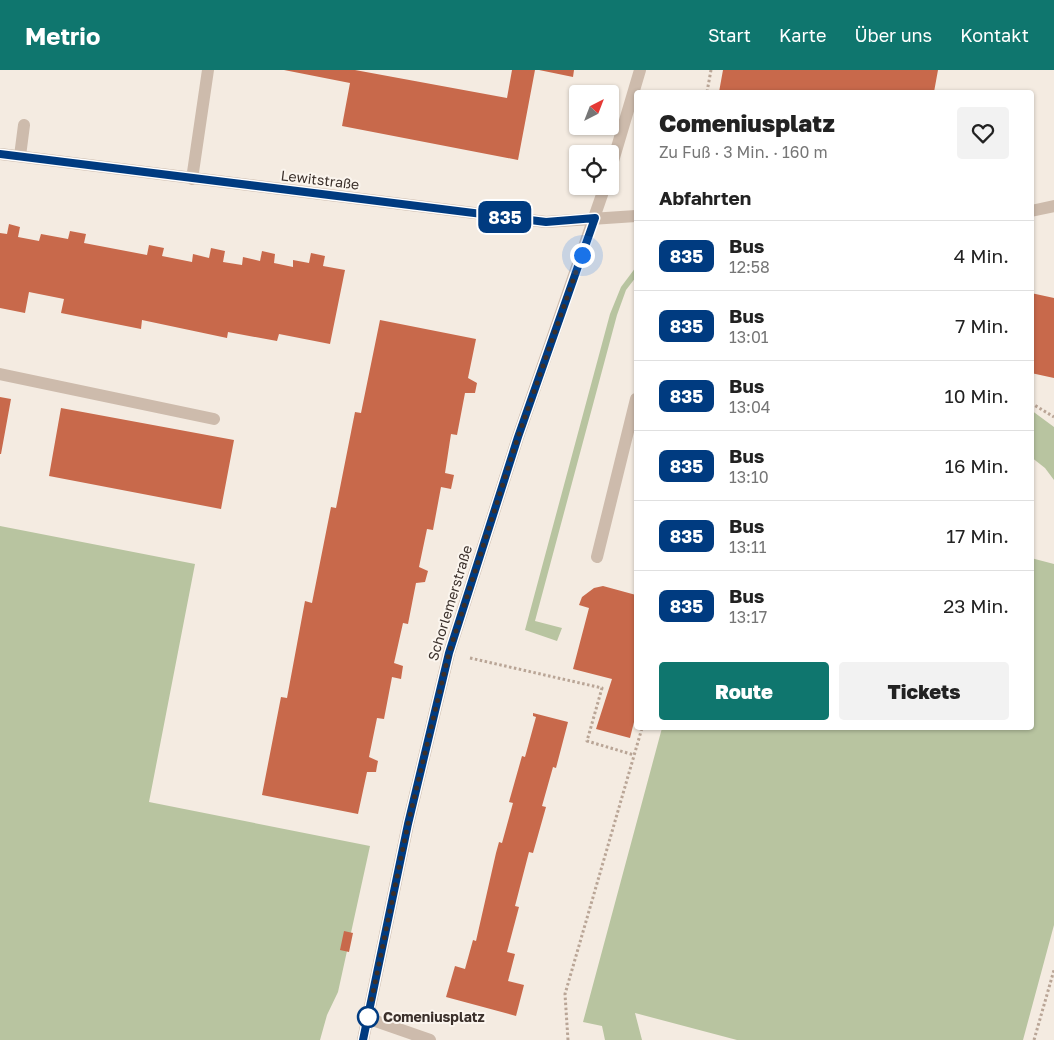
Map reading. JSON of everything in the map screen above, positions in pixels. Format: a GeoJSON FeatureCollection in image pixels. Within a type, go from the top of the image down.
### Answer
{"type":"FeatureCollection","features":[{"type":"Feature","properties":{"kind":"street"},"geometry":{"type":"LineString","coordinates":[[192,179],[208,70]]}},
{"type":"Feature","properties":{"kind":"street"},"geometry":{"type":"LineString","coordinates":[[634,90],[640,70]]}},
{"type":"Feature","properties":{"kind":"street"},"geometry":{"type":"LineString","coordinates":[[618,145],[634,90]]}},
{"type":"Feature","properties":{"kind":"street"},"geometry":{"type":"LineString","coordinates":[[20,156],[24,125]]}},
{"type":"Feature","properties":{"kind":"street","name":"Lewitstraße"},"geometry":{"type":"LineString","coordinates":[[0,154],[546,222],[634,216]]}},
{"type":"Feature","properties":{"kind":"street","name":"Schorlemerstraße"},"geometry":{"type":"LineString","coordinates":[[363,1040],[408,824],[449,653],[518,437],[602,195]]}},
{"type":"Feature","properties":{"kind":"street"},"geometry":{"type":"LineString","coordinates":[[1034,210],[1054,206]]}},
{"type":"Feature","properties":{"kind":"street"},"geometry":{"type":"LineString","coordinates":[[0,374],[214,419]]}},
{"type":"Feature","properties":{"kind":"street"},"geometry":{"type":"LineString","coordinates":[[597,557],[634,407]]}},
{"type":"Feature","properties":{"kind":"street"},"geometry":{"type":"LineString","coordinates":[[367,1018],[430,1040]]}},
{"type":"Feature","properties":{"kind":"path"},"geometry":{"type":"LineString","coordinates":[[707,90],[711,70]]}},
{"type":"Feature","properties":{"kind":"path"},"geometry":{"type":"LineString","coordinates":[[1034,405],[1054,417]]}},
{"type":"Feature","properties":{"kind":"path"},"geometry":{"type":"LineString","coordinates":[[449,653],[602,688],[587,741],[634,755]]}},
{"type":"Feature","properties":{"kind":"path"},"geometry":{"type":"LineString","coordinates":[[568,1040],[565,994],[641,730]]}},
{"type":"Feature","properties":{"kind":"path"},"geometry":{"type":"LineString","coordinates":[[1034,1040],[1054,970]]}},
{"type":"Feature","properties":{"kind":"green space"},"geometry":{"type":"Polygon","coordinates":[[[634,270],[634,280],[626,290],[617,315],[535,621],[562,628],[557,641],[525,630],[610,314],[621,287],[634,270]]]}},
{"type":"Feature","properties":{"kind":"green space"},"geometry":{"type":"Polygon","coordinates":[[[1034,412],[1054,427],[1054,480],[1045,468],[1034,459],[1034,412]]]}},
{"type":"Feature","properties":{"kind":"green space"},"geometry":{"type":"Polygon","coordinates":[[[0,526],[195,564],[149,802],[370,846],[338,992],[327,1015],[320,1040],[0,1040],[0,526]]]}},
{"type":"Feature","properties":{"kind":"green space"},"geometry":{"type":"Polygon","coordinates":[[[1034,559],[1054,564],[1054,925],[1023,1040],[737,1040],[635,1013],[642,1040],[605,1040],[602,1026],[583,1022],[661,730],[1034,730],[1034,559]]]}},
{"type":"Feature","properties":{"kind":"building"},"geometry":{"type":"Polygon","coordinates":[[[284,70],[355,70],[507,98],[512,70],[535,70],[518,160],[342,126],[350,83],[284,70]]]}},
{"type":"Feature","properties":{"kind":"building"},"geometry":{"type":"Polygon","coordinates":[[[539,70],[574,70],[573,77],[539,70]]]}},
{"type":"Feature","properties":{"kind":"building"},"geometry":{"type":"Polygon","coordinates":[[[723,70],[938,70],[934,90],[719,90],[723,70]]]}},
{"type":"Feature","properties":{"kind":"building"},"geometry":{"type":"Polygon","coordinates":[[[9,224],[20,227],[18,237],[39,241],[41,234],[68,239],[70,231],[86,234],[84,243],[147,255],[149,245],[164,248],[162,256],[192,262],[193,254],[209,258],[211,248],[225,251],[223,262],[242,265],[243,257],[260,261],[262,251],[275,254],[274,263],[293,267],[293,260],[309,263],[311,253],[325,256],[323,266],[345,270],[330,344],[279,334],[277,341],[228,332],[227,338],[142,320],[141,329],[61,313],[64,299],[29,292],[25,313],[0,308],[0,233],[7,234],[9,224]]]}},
{"type":"Feature","properties":{"kind":"building"},"geometry":{"type":"Polygon","coordinates":[[[1034,294],[1054,298],[1054,378],[1034,374],[1034,294]]]}},
{"type":"Feature","properties":{"kind":"building"},"geometry":{"type":"Polygon","coordinates":[[[380,320],[476,339],[468,378],[477,383],[475,393],[465,393],[457,435],[451,434],[445,473],[454,475],[451,489],[441,487],[433,530],[427,529],[419,567],[428,571],[425,582],[416,583],[408,624],[403,623],[394,663],[403,666],[401,679],[392,677],[384,719],[377,718],[369,757],[378,761],[376,772],[367,772],[358,814],[262,795],[281,697],[287,698],[305,601],[312,603],[331,507],[336,508],[355,412],[361,413],[380,320]]]}},
{"type":"Feature","properties":{"kind":"building"},"geometry":{"type":"Polygon","coordinates":[[[0,397],[11,399],[1,454],[0,454],[0,397]]]}},
{"type":"Feature","properties":{"kind":"building"},"geometry":{"type":"Polygon","coordinates":[[[61,408],[234,440],[221,509],[49,476],[61,408]]]}},
{"type":"Feature","properties":{"kind":"building"},"geometry":{"type":"Polygon","coordinates":[[[603,586],[634,594],[634,722],[630,738],[596,729],[612,679],[573,669],[589,608],[579,605],[582,597],[594,588],[603,586]]]}},
{"type":"Feature","properties":{"kind":"building"},"geometry":{"type":"Polygon","coordinates":[[[533,713],[568,722],[556,768],[553,767],[542,806],[546,807],[533,853],[529,852],[515,906],[519,907],[507,952],[515,954],[508,981],[524,985],[516,1016],[446,997],[455,966],[465,969],[473,940],[476,941],[496,853],[499,842],[502,843],[513,803],[509,802],[522,756],[525,757],[536,717],[533,716],[533,713]]]}},
{"type":"Feature","properties":{"kind":"building"},"geometry":{"type":"Polygon","coordinates":[[[344,931],[353,933],[349,952],[340,950],[344,931]]]}},
{"type":"Feature","properties":{"kind":"bus line","name":"835"},"geometry":{"type":"LineString","coordinates":[[0,154],[546,222],[595,218],[518,437],[449,653],[408,824],[363,1040]]}},
{"type":"Feature","properties":{"kind":"place","name":"Comeniusplatz"},"geometry":{"type":"Point","coordinates":[368,1017]}},
{"type":"Feature","properties":{"kind":"route"},"geometry":{"type":"LineString","coordinates":[[368,1017],[408,824],[449,653],[518,437],[582,255]]}}]}
